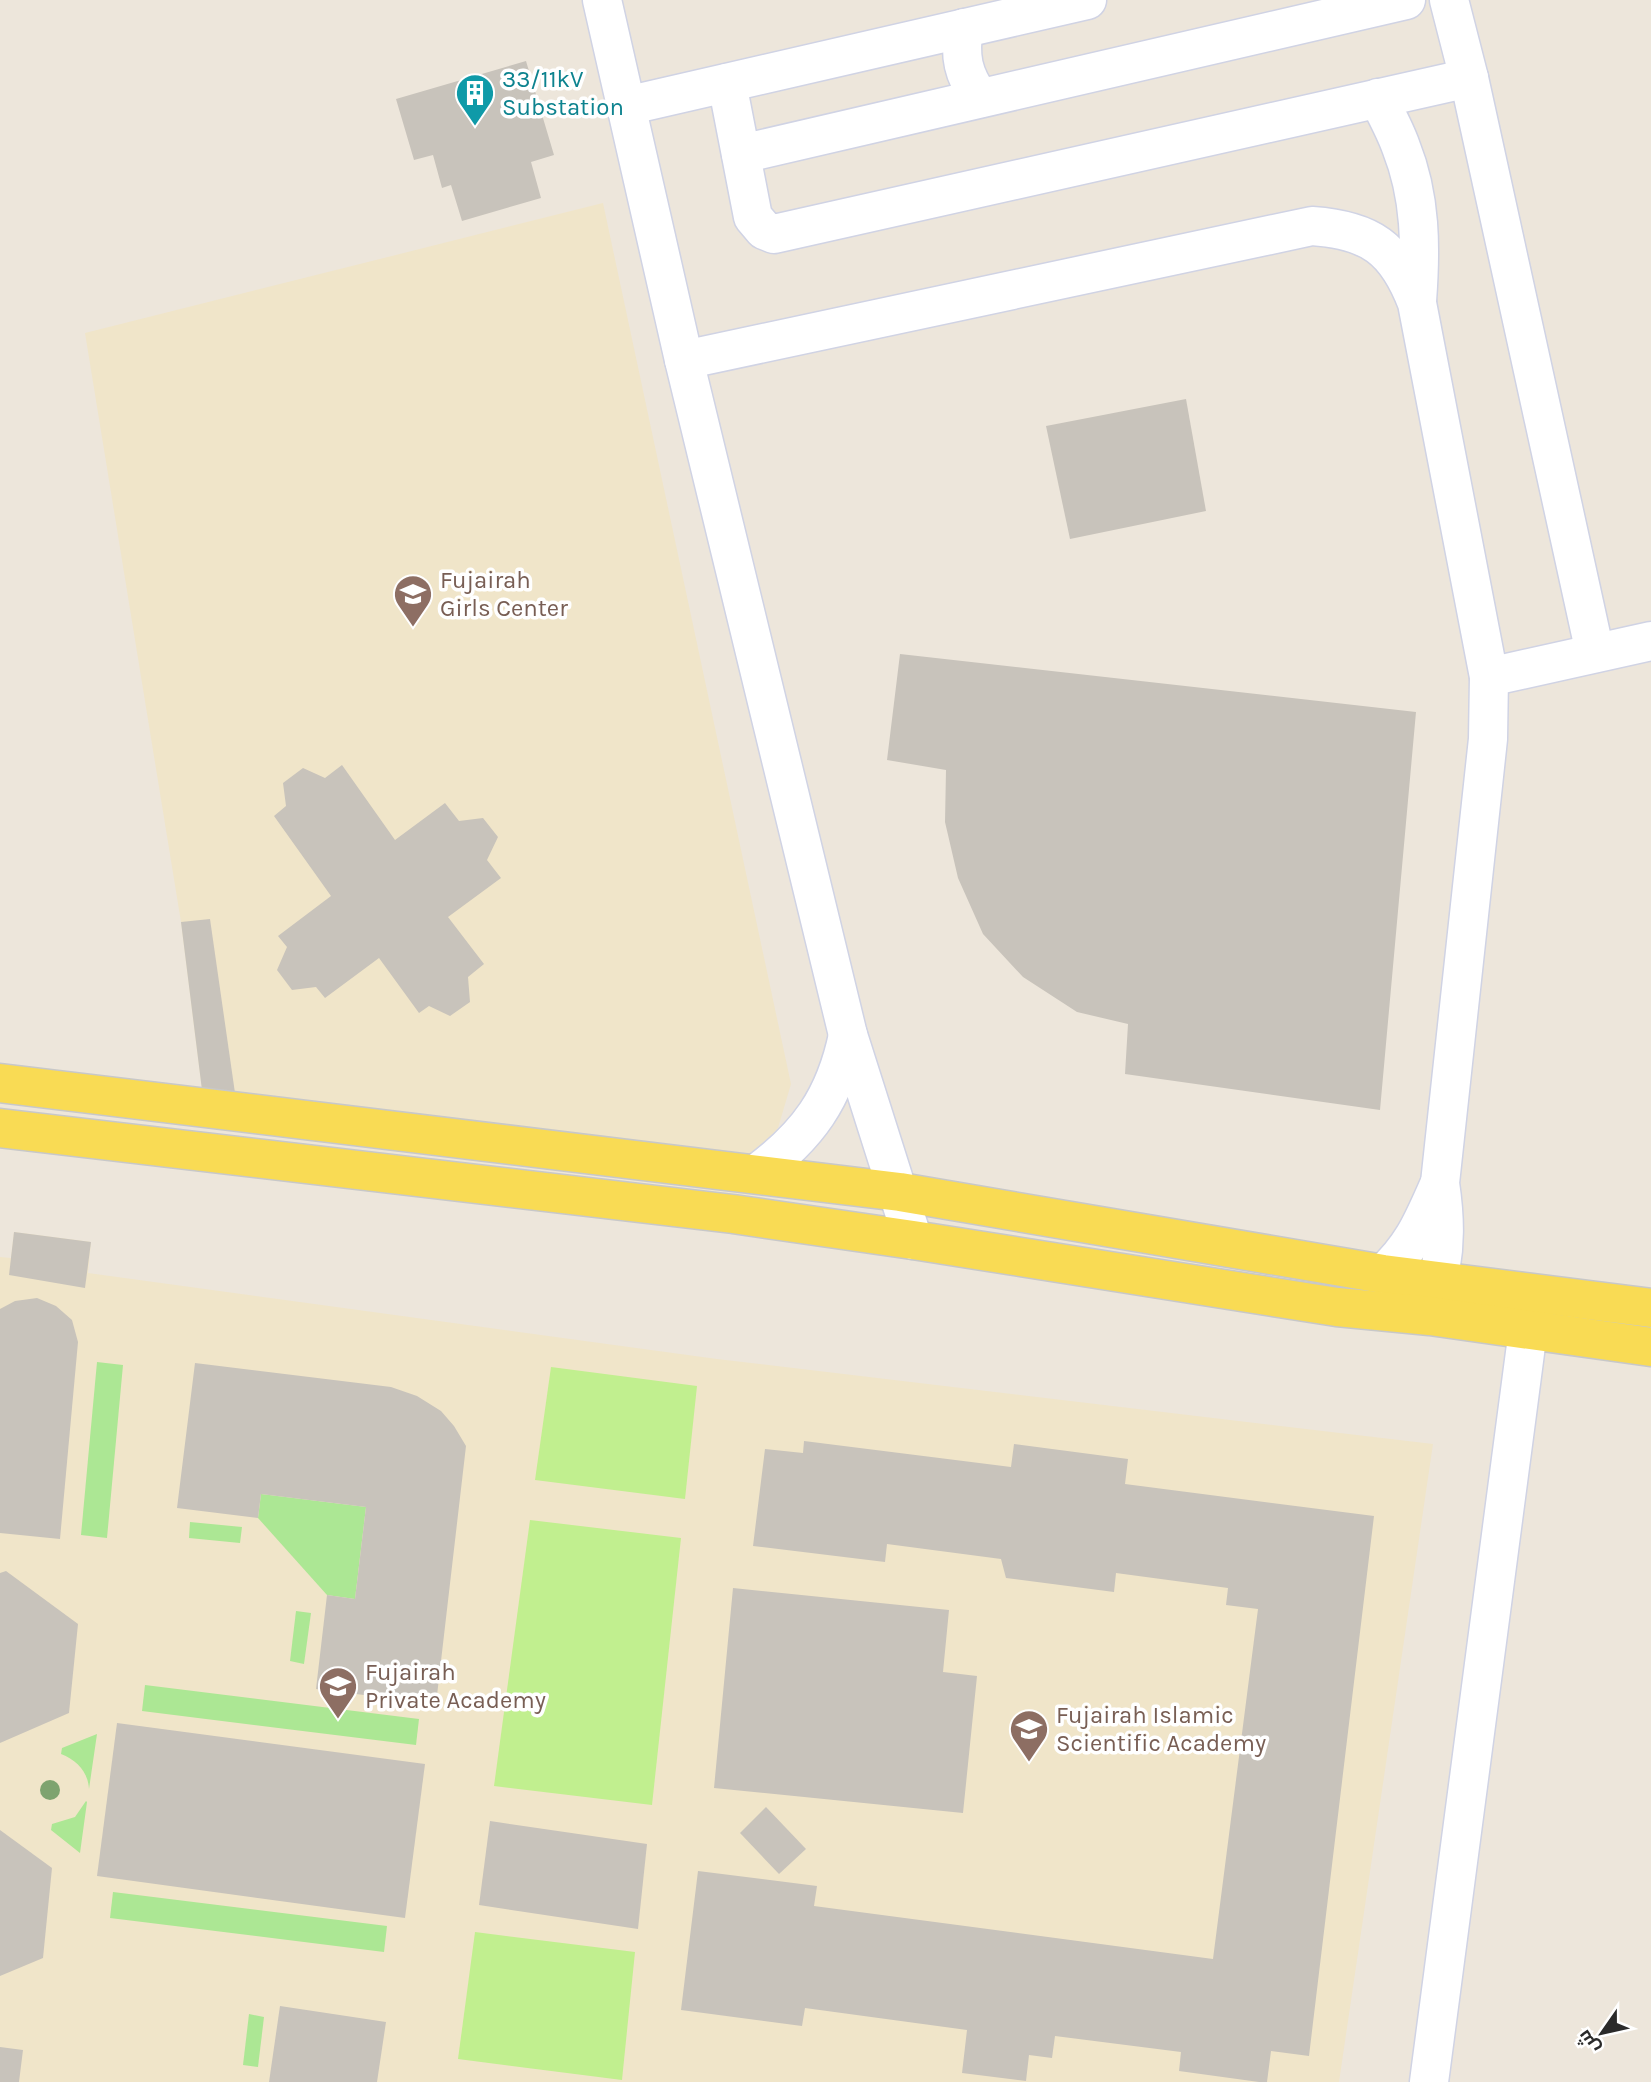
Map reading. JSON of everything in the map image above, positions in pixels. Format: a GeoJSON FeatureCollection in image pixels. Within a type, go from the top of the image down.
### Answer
{"type":"FeatureCollection","features":[{"type":"Feature","properties":{"kind":"main road"},"geometry":{"type":"LineString","coordinates":[[0,1083],[900,1192],[1383,1274],[1434,1299],[1528,1330],[1651,1347]]}},
{"type":"Feature","properties":{"kind":"main road"},"geometry":{"type":"LineString","coordinates":[[0,1128],[733,1214],[1338,1307],[1434,1299],[1651,1308]]}},
{"type":"Feature","properties":{"kind":"street"},"geometry":{"type":"LineString","coordinates":[[602,0],[684,360],[848,1035],[900,1192],[913,1240]]}},
{"type":"Feature","properties":{"kind":"street"},"geometry":{"type":"LineString","coordinates":[[626,106],[1087,0]]}},
{"type":"Feature","properties":{"kind":"street"},"geometry":{"type":"LineString","coordinates":[[741,153],[1406,0]]}},
{"type":"Feature","properties":{"kind":"street"},"geometry":{"type":"LineString","coordinates":[[1449,0],[1469,78],[1595,653]]}},
{"type":"Feature","properties":{"kind":"street"},"geometry":{"type":"LineString","coordinates":[[964,28],[960,47],[962,65],[968,83],[980,98]]}},
{"type":"Feature","properties":{"kind":"street"},"geometry":{"type":"LineString","coordinates":[[727,83],[753,217],[764,230],[774,234],[1469,78]]}},
{"type":"Feature","properties":{"kind":"street"},"geometry":{"type":"LineString","coordinates":[[1378,98],[1402,148],[1415,199],[1421,251],[1417,303]]}},
{"type":"Feature","properties":{"kind":"street"},"geometry":{"type":"LineString","coordinates":[[684,360],[1312,226],[1340,228],[1367,237],[1390,254],[1407,277],[1417,303],[1489,677],[1488,739],[1440,1183],[1445,1223],[1443,1253],[1434,1299]]}},
{"type":"Feature","properties":{"kind":"street"},"geometry":{"type":"LineString","coordinates":[[1489,677],[1651,641]]}},
{"type":"Feature","properties":{"kind":"street"},"geometry":{"type":"LineString","coordinates":[[756,1174],[787,1150],[818,1114],[842,1063],[848,1035]]}},
{"type":"Feature","properties":{"kind":"street"},"geometry":{"type":"LineString","coordinates":[[1383,1274],[1408,1249],[1418,1234],[1440,1183]]}},
{"type":"Feature","properties":{"kind":"street"},"geometry":{"type":"LineString","coordinates":[[1429,2082],[1528,1330]]}},
{"type":"Feature","properties":{"kind":"shaded area","name":"Fujairah Girls Center"},"geometry":{"type":"Polygon","coordinates":[[[603,203],[791,1084],[778,1128],[752,1157],[202,1090],[181,922],[85,333],[603,203]]]}},
{"type":"Feature","properties":{"kind":"shaded area"},"geometry":{"type":"Polygon","coordinates":[[[14,1232],[91,1242],[88,1273],[717,1359],[1433,1444],[1339,2082],[0,2082],[0,1257],[11,1258],[14,1232]]]}},
{"type":"Feature","properties":{"kind":"green space"},"geometry":{"type":"Polygon","coordinates":[[[97,1362],[123,1365],[107,1538],[81,1535],[97,1362]]]}},
{"type":"Feature","properties":{"kind":"green space"},"geometry":{"type":"Polygon","coordinates":[[[551,1367],[697,1386],[685,1499],[535,1480],[551,1367]]]}},
{"type":"Feature","properties":{"kind":"green space"},"geometry":{"type":"Polygon","coordinates":[[[261,1494],[366,1507],[355,1599],[327,1595],[258,1518],[261,1494]]]}},
{"type":"Feature","properties":{"kind":"green space"},"geometry":{"type":"Polygon","coordinates":[[[530,1520],[681,1538],[652,1805],[494,1786],[530,1520]]]}},
{"type":"Feature","properties":{"kind":"green space"},"geometry":{"type":"Polygon","coordinates":[[[190,1522],[242,1527],[240,1543],[189,1538],[190,1522]]]}},
{"type":"Feature","properties":{"kind":"green space"},"geometry":{"type":"Polygon","coordinates":[[[296,1611],[311,1613],[304,1664],[290,1661],[296,1611]]]}},
{"type":"Feature","properties":{"kind":"green space"},"geometry":{"type":"Polygon","coordinates":[[[145,1685],[419,1719],[416,1745],[142,1711],[145,1685]]]}},
{"type":"Feature","properties":{"kind":"green space"},"geometry":{"type":"Polygon","coordinates":[[[97,1734],[89,1789],[81,1767],[61,1754],[62,1748],[97,1734]]]}},
{"type":"Feature","properties":{"kind":"green space"},"geometry":{"type":"Polygon","coordinates":[[[86,1801],[80,1853],[51,1830],[52,1824],[75,1817],[86,1801]]]}},
{"type":"Feature","properties":{"kind":"green space"},"geometry":{"type":"Polygon","coordinates":[[[113,1892],[387,1926],[384,1952],[110,1918],[113,1892]]]}},
{"type":"Feature","properties":{"kind":"green space"},"geometry":{"type":"Polygon","coordinates":[[[475,1932],[635,1952],[622,2080],[458,2059],[475,1932]]]}},
{"type":"Feature","properties":{"kind":"green space"},"geometry":{"type":"Polygon","coordinates":[[[249,2014],[264,2017],[258,2067],[243,2065],[249,2014]]]}},
{"type":"Feature","properties":{"kind":"building","name":"33/11kV Substation"},"geometry":{"type":"Polygon","coordinates":[[[526,61],[554,155],[531,162],[541,198],[462,221],[451,185],[442,188],[433,155],[414,160],[396,99],[526,61]]]}},
{"type":"Feature","properties":{"kind":"building"},"geometry":{"type":"Polygon","coordinates":[[[1186,399],[1206,511],[1070,539],[1046,426],[1186,399]]]}},
{"type":"Feature","properties":{"kind":"building"},"geometry":{"type":"Polygon","coordinates":[[[900,654],[1416,712],[1380,1110],[1125,1074],[1128,1024],[1077,1012],[1023,977],[983,934],[958,878],[945,822],[946,770],[887,760],[900,654]]]}},
{"type":"Feature","properties":{"kind":"building"},"geometry":{"type":"Polygon","coordinates":[[[342,765],[395,840],[445,803],[459,821],[483,818],[498,837],[487,860],[501,878],[448,917],[484,964],[468,977],[470,1002],[450,1016],[429,1006],[419,1013],[379,958],[325,998],[316,987],[292,990],[277,970],[287,947],[278,936],[331,896],[274,816],[286,806],[283,783],[303,768],[325,778],[342,765]]]}},
{"type":"Feature","properties":{"kind":"building"},"geometry":{"type":"Polygon","coordinates":[[[210,919],[235,1093],[202,1090],[181,922],[210,919]]]}},
{"type":"Feature","properties":{"kind":"building"},"geometry":{"type":"Polygon","coordinates":[[[14,1232],[91,1242],[85,1288],[9,1275],[14,1232]]]}},
{"type":"Feature","properties":{"kind":"building"},"geometry":{"type":"Polygon","coordinates":[[[37,1298],[56,1306],[72,1320],[78,1342],[60,1539],[0,1533],[0,1309],[15,1301],[37,1298]]]}},
{"type":"Feature","properties":{"kind":"building"},"geometry":{"type":"Polygon","coordinates":[[[195,1363],[391,1387],[417,1396],[441,1411],[454,1426],[466,1446],[436,1704],[316,1689],[327,1595],[355,1599],[366,1507],[261,1494],[258,1518],[177,1508],[195,1363]]]}},
{"type":"Feature","properties":{"kind":"building"},"geometry":{"type":"Polygon","coordinates":[[[804,1441],[1011,1467],[1014,1444],[1128,1459],[1125,1484],[1374,1516],[1309,2056],[1271,2051],[1267,2082],[1259,2082],[1179,2071],[1181,2052],[1055,2036],[1052,2058],[1029,2055],[1026,2081],[962,2073],[967,2030],[805,2008],[802,2026],[681,2010],[698,1871],[817,1886],[814,1906],[1213,1959],[1258,1609],[1226,1605],[1228,1588],[1116,1573],[1114,1592],[1006,1578],[1001,1559],[887,1544],[885,1562],[753,1546],[765,1449],[803,1453],[804,1441]]]}},
{"type":"Feature","properties":{"kind":"building"},"geometry":{"type":"Polygon","coordinates":[[[6,1571],[78,1624],[69,1713],[0,1743],[0,1573],[6,1571]]]}},
{"type":"Feature","properties":{"kind":"building"},"geometry":{"type":"Polygon","coordinates":[[[733,1588],[949,1610],[943,1672],[977,1676],[963,1813],[714,1788],[733,1588]]]}},
{"type":"Feature","properties":{"kind":"building"},"geometry":{"type":"Polygon","coordinates":[[[117,1723],[425,1764],[405,1918],[97,1876],[117,1723]]]}},
{"type":"Feature","properties":{"kind":"building"},"geometry":{"type":"Polygon","coordinates":[[[766,1807],[806,1849],[779,1874],[740,1833],[766,1807]]]}},
{"type":"Feature","properties":{"kind":"building"},"geometry":{"type":"Polygon","coordinates":[[[490,1821],[647,1844],[638,1929],[479,1905],[490,1821]]]}},
{"type":"Feature","properties":{"kind":"building"},"geometry":{"type":"Polygon","coordinates":[[[0,1830],[52,1868],[43,1958],[0,1976],[0,1830]]]}},
{"type":"Feature","properties":{"kind":"building"},"geometry":{"type":"Polygon","coordinates":[[[280,2006],[386,2022],[377,2082],[269,2082],[280,2006]]]}},
{"type":"Feature","properties":{"kind":"building"},"geometry":{"type":"Polygon","coordinates":[[[0,2047],[23,2050],[19,2082],[0,2082],[0,2047]]]}},
{"type":"Feature","properties":{"kind":"place","name":"33/11kV Substation"},"geometry":{"type":"Point","coordinates":[475,127]}},
{"type":"Feature","properties":{"kind":"place","name":"Fujairah Girls Center"},"geometry":{"type":"Point","coordinates":[413,628]}},
{"type":"Feature","properties":{"kind":"place","name":"Fujairah Private Academy"},"geometry":{"type":"Point","coordinates":[338,1720]}},
{"type":"Feature","properties":{"kind":"place","name":"Fujairah Islamic Scientific Academy"},"geometry":{"type":"Point","coordinates":[1029,1763]}}]}
